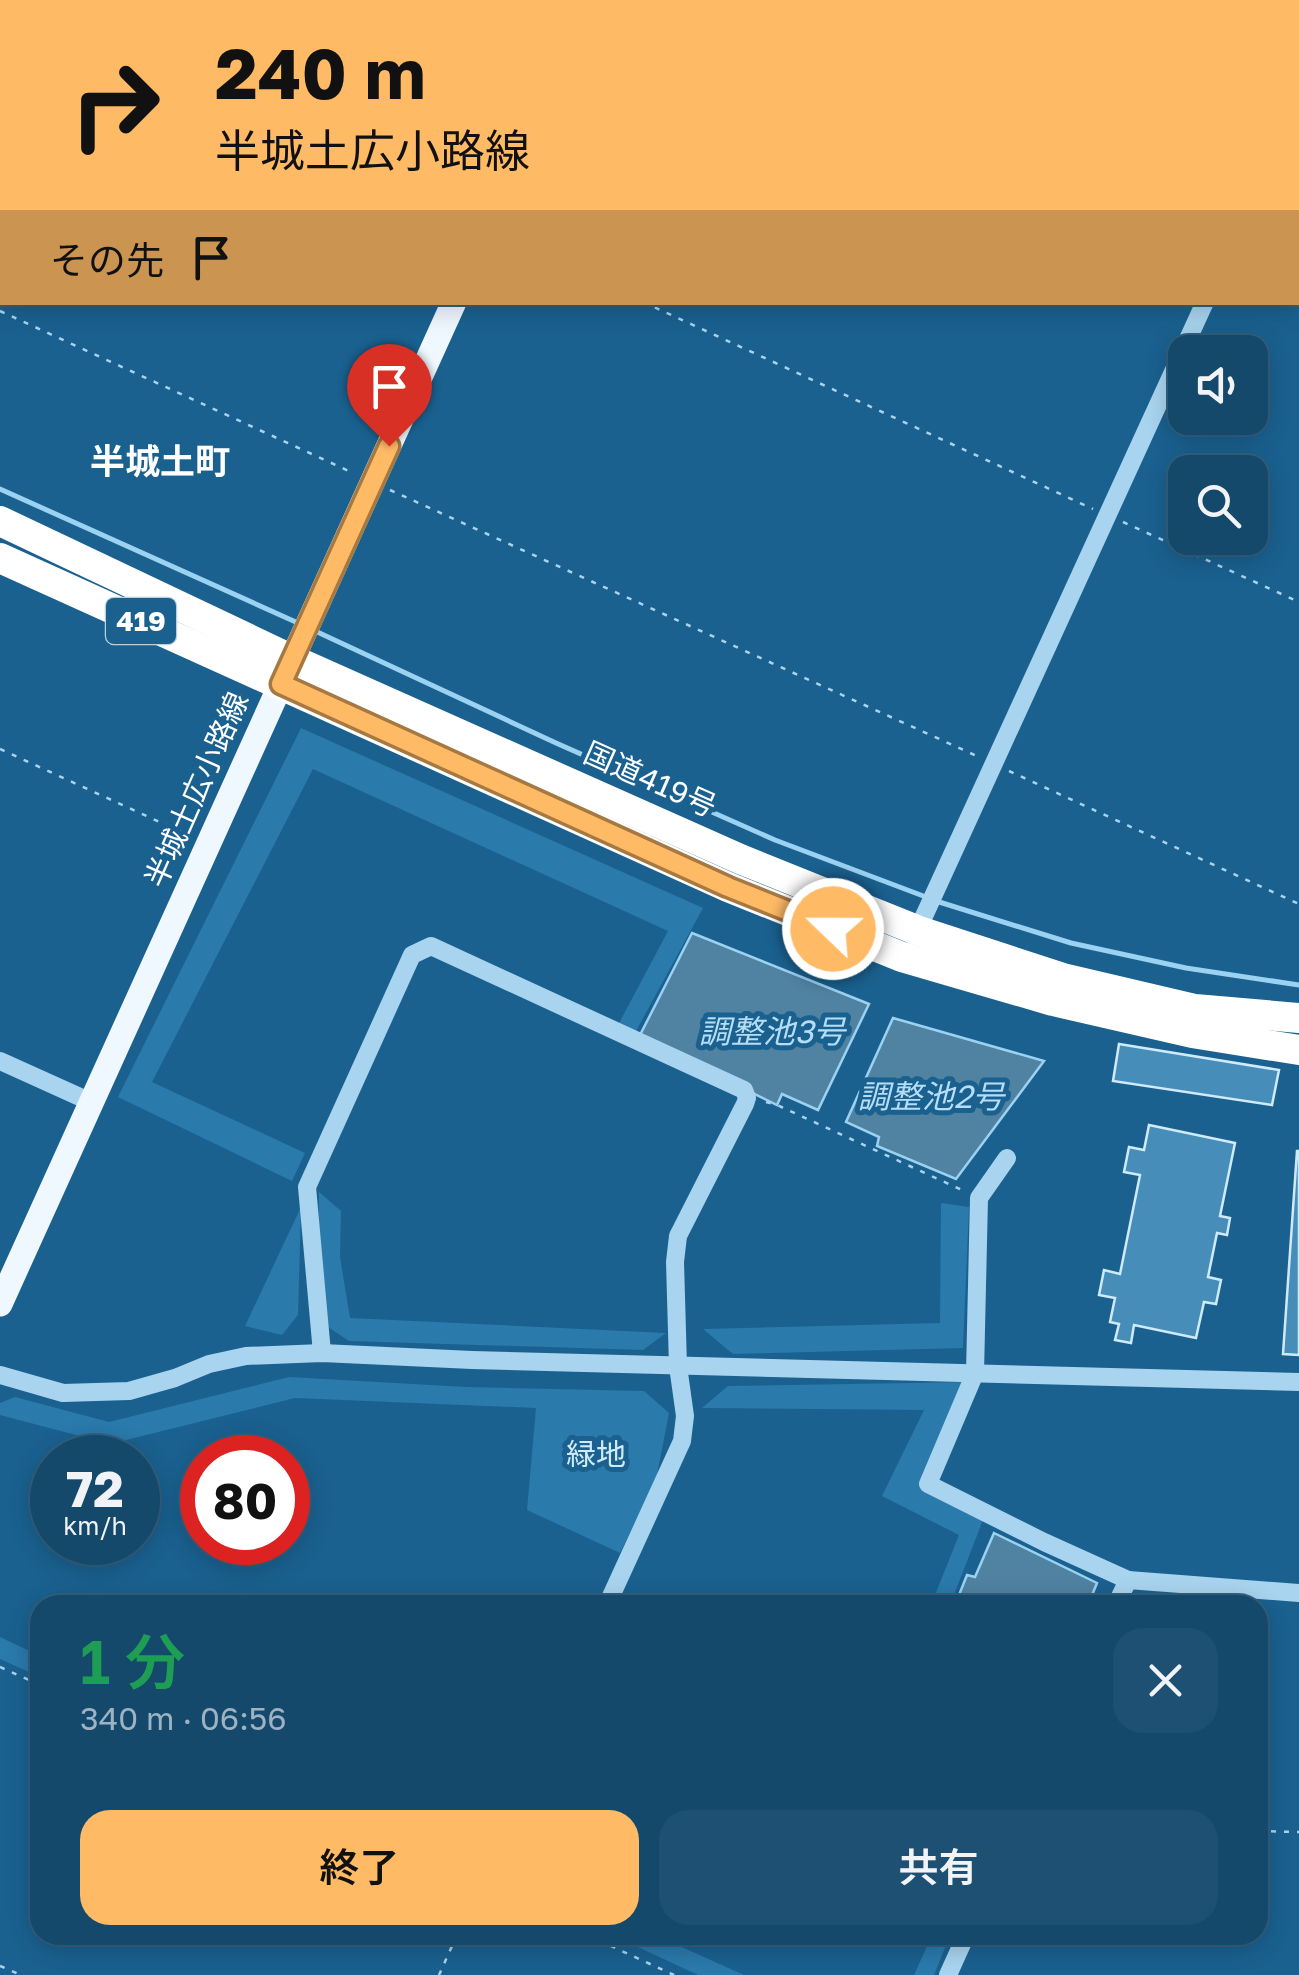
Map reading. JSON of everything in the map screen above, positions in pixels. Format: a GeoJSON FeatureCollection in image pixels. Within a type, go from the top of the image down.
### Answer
{"type":"FeatureCollection","features":[{"type":"Feature","properties":{"kind":"highway","name":"国道419号"},"geometry":{"type":"LineString","coordinates":[[0,521],[297,650],[740,858],[919,931],[1063,978],[1194,1009],[1299,1018]]}},
{"type":"Feature","properties":{"kind":"highway","name":"国道419号"},"geometry":{"type":"LineString","coordinates":[[0,558],[297,650],[728,887],[902,957],[1053,1001],[1192,1033],[1299,1050]]}},
{"type":"Feature","properties":{"kind":"main road","name":"半城土広小路線"},"geometry":{"type":"LineString","coordinates":[[0,1304],[453,305]]}},
{"type":"Feature","properties":{"kind":"street"},"geometry":{"type":"LineString","coordinates":[[902,957],[919,931],[1204,305]]}},
{"type":"Feature","properties":{"kind":"street"},"geometry":{"type":"LineString","coordinates":[[322,1353],[307,1187],[412,955],[431,946],[744,1090],[747,1098],[678,1236],[678,1366],[685,1416],[682,1441],[612,1595]]}},
{"type":"Feature","properties":{"kind":"street"},"geometry":{"type":"LineString","coordinates":[[0,1062],[91,1102]]}},
{"type":"Feature","properties":{"kind":"street"},"geometry":{"type":"LineString","coordinates":[[1007,1158],[979,1198],[976,1373],[928,1484],[1128,1580],[1299,1593]]}},
{"type":"Feature","properties":{"kind":"street"},"geometry":{"type":"LineString","coordinates":[[0,1375],[64,1393],[129,1390],[246,1356],[322,1353],[1299,1382]]}},
{"type":"Feature","properties":{"kind":"street"},"geometry":{"type":"LineString","coordinates":[[1121,1595],[1128,1580]]}},
{"type":"Feature","properties":{"kind":"street"},"geometry":{"type":"LineString","coordinates":[[948,1975],[962,1945]]}},
{"type":"Feature","properties":{"kind":"path"},"geometry":{"type":"LineString","coordinates":[[650,305],[1299,602]]}},
{"type":"Feature","properties":{"kind":"path"},"geometry":{"type":"LineString","coordinates":[[0,311],[1299,904]]}},
{"type":"Feature","properties":{"kind":"path"},"geometry":{"type":"LineString","coordinates":[[0,749],[208,844]]}},
{"type":"Feature","properties":{"kind":"path"},"geometry":{"type":"LineString","coordinates":[[747,1098],[778,1105],[979,1198]]}},
{"type":"Feature","properties":{"kind":"path"},"geometry":{"type":"LineString","coordinates":[[0,1667],[30,1680]]}},
{"type":"Feature","properties":{"kind":"path"},"geometry":{"type":"LineString","coordinates":[[1268,1831],[1299,1832]]}},
{"type":"Feature","properties":{"kind":"path"},"geometry":{"type":"LineString","coordinates":[[439,1975],[452,1945]]}},
{"type":"Feature","properties":{"kind":"path"},"geometry":{"type":"LineString","coordinates":[[609,1945],[674,1975]]}},
{"type":"Feature","properties":{"kind":"path"},"geometry":{"type":"LineString","coordinates":[[0,1966],[20,1975]]}},
{"type":"Feature","properties":{"kind":"green space"},"geometry":{"type":"Polygon","coordinates":[[[301,728],[703,908],[635,1033],[618,1025],[668,931],[313,769],[152,1082],[305,1153],[292,1181],[118,1097],[301,728]]]}},
{"type":"Feature","properties":{"kind":"green space","name":"緑地"},"geometry":{"type":"Polygon","coordinates":[[[319,1192],[341,1211],[340,1257],[350,1318],[666,1333],[643,1350],[349,1341],[328,1327],[318,1254],[319,1192]]]}},
{"type":"Feature","properties":{"kind":"green space"},"geometry":{"type":"Polygon","coordinates":[[[941,1203],[969,1207],[963,1348],[733,1354],[703,1329],[940,1323],[941,1203]]]}},
{"type":"Feature","properties":{"kind":"green space"},"geometry":{"type":"Polygon","coordinates":[[[301,1207],[298,1315],[282,1335],[245,1326],[301,1207]]]}},
{"type":"Feature","properties":{"kind":"green space","name":"緑地"},"geometry":{"type":"Polygon","coordinates":[[[289,1377],[466,1387],[644,1391],[669,1413],[656,1480],[620,1553],[527,1510],[536,1408],[295,1398],[146,1435],[76,1435],[0,1415],[0,1403],[15,1397],[109,1422],[289,1377]]]}},
{"type":"Feature","properties":{"kind":"green space","name":"緑地"},"geometry":{"type":"Polygon","coordinates":[[[966,1382],[919,1486],[983,1520],[954,1595],[935,1595],[959,1535],[882,1496],[924,1410],[702,1408],[728,1386],[966,1382]]]}},
{"type":"Feature","properties":{"kind":"green space"},"geometry":{"type":"Polygon","coordinates":[[[0,1637],[30,1651],[30,1672],[0,1659],[0,1637]]]}},
{"type":"Feature","properties":{"kind":"green space"},"geometry":{"type":"Polygon","coordinates":[[[634,1945],[677,1945],[744,1975],[698,1975],[634,1945]]]}},
{"type":"Feature","properties":{"kind":"green space"},"geometry":{"type":"Polygon","coordinates":[[[928,1945],[946,1945],[934,1975],[914,1975],[928,1945]]]}},
{"type":"Feature","properties":{"kind":"water","name":"調整池3号"},"geometry":{"type":"Polygon","coordinates":[[[692,933],[869,1004],[818,1110],[782,1094],[777,1105],[639,1037],[692,933]]]}},
{"type":"Feature","properties":{"kind":"water","name":"調整池2号"},"geometry":{"type":"Polygon","coordinates":[[[893,1018],[1044,1061],[956,1179],[877,1146],[879,1137],[846,1122],[893,1018]]]}},
{"type":"Feature","properties":{"kind":"water"},"geometry":{"type":"Polygon","coordinates":[[[994,1533],[1097,1583],[1092,1595],[959,1595],[967,1575],[975,1577],[994,1533]]]}},
{"type":"Feature","properties":{"kind":"building"},"geometry":{"type":"Polygon","coordinates":[[[1119,1044],[1279,1070],[1272,1105],[1113,1081],[1119,1044]]]}},
{"type":"Feature","properties":{"kind":"building"},"geometry":{"type":"Polygon","coordinates":[[[1149,1125],[1235,1143],[1220,1216],[1230,1218],[1227,1235],[1217,1233],[1208,1277],[1221,1280],[1216,1304],[1204,1302],[1196,1338],[1134,1325],[1131,1343],[1115,1340],[1119,1324],[1110,1322],[1115,1298],[1099,1295],[1104,1270],[1120,1274],[1140,1175],[1124,1172],[1129,1147],[1144,1150],[1149,1125]]]}},
{"type":"Feature","properties":{"kind":"building"},"geometry":{"type":"Polygon","coordinates":[[[1299,1151],[1299,1355],[1283,1354],[1299,1151]]]}},
{"type":"Feature","properties":{"kind":"waterway"},"geometry":{"type":"LineString","coordinates":[[0,489],[298,623]]}},
{"type":"Feature","properties":{"kind":"waterway"},"geometry":{"type":"LineString","coordinates":[[313,630],[775,840],[926,897]]}},
{"type":"Feature","properties":{"kind":"waterway"},"geometry":{"type":"LineString","coordinates":[[936,901],[1071,943],[1186,968],[1299,985]]}},
{"type":"Feature","properties":{"kind":"district","name":"半城土町"},"geometry":{"type":"Point","coordinates":[160,462]}},
{"type":"Feature","properties":{"kind":"route"},"geometry":{"type":"LineString","coordinates":[[389,446],[281,684],[728,887],[833,929]]}}]}
